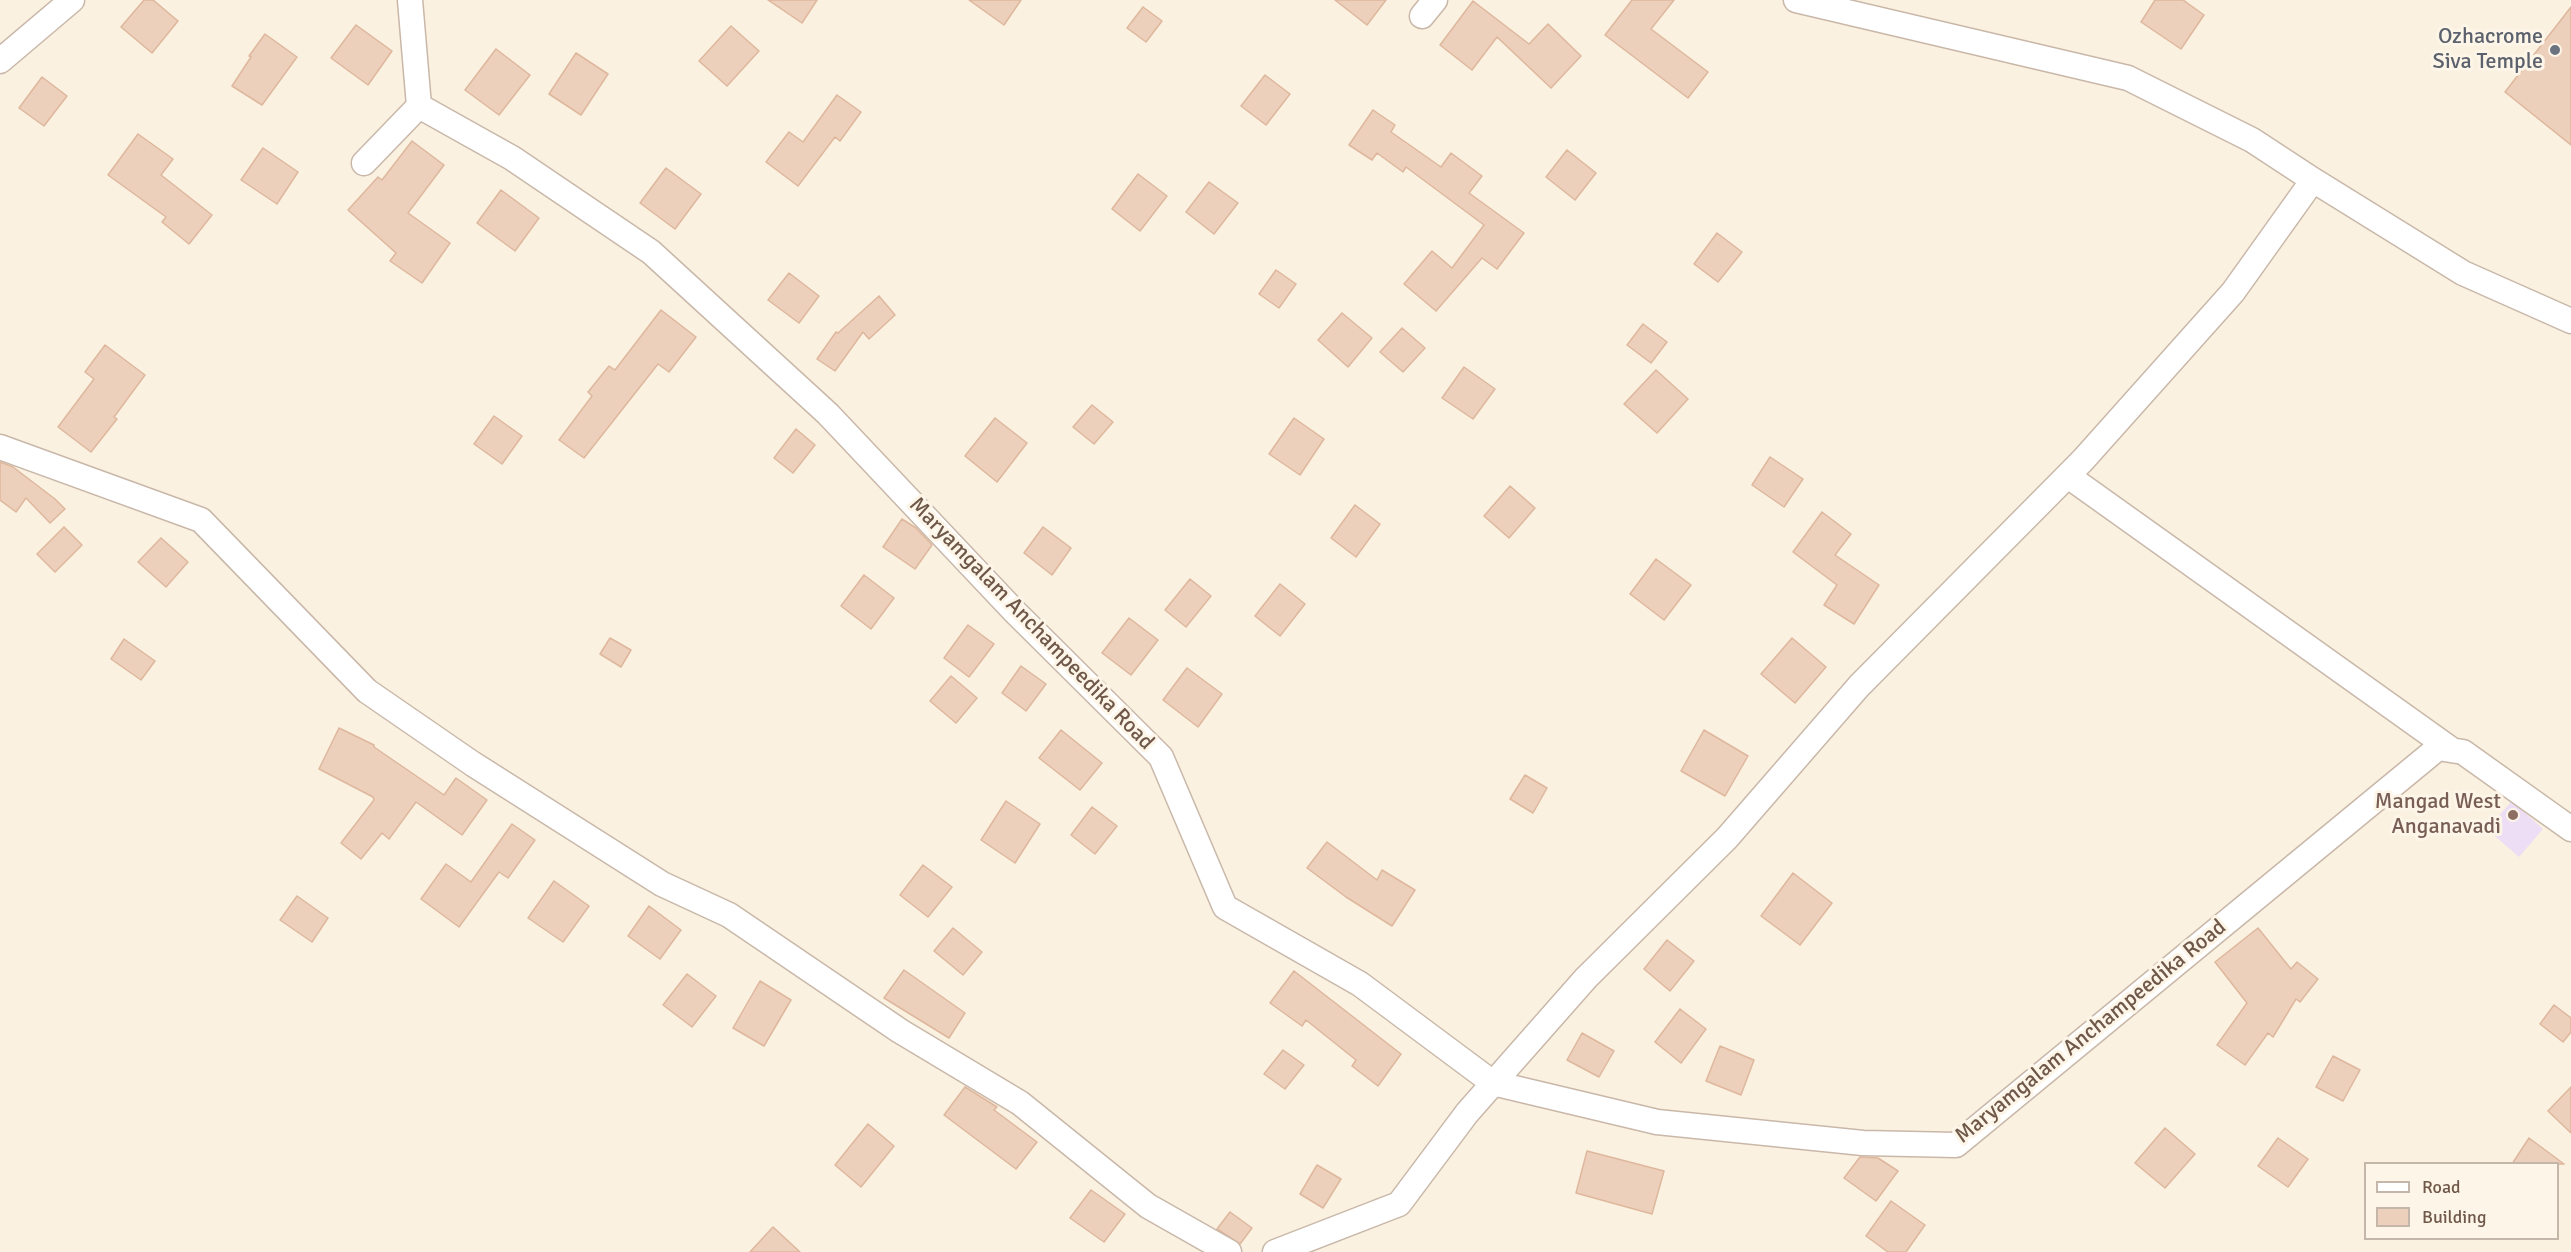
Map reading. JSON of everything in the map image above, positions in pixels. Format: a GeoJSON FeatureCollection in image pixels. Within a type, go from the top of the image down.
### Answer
{"type":"FeatureCollection","features":[{"type":"Feature","properties":{"kind":"street"},"geometry":{"type":"LineString","coordinates":[[0,62],[72,0]]}},
{"type":"Feature","properties":{"kind":"street"},"geometry":{"type":"LineString","coordinates":[[364,164],[419,106],[410,0]]}},
{"type":"Feature","properties":{"kind":"street"},"geometry":{"type":"LineString","coordinates":[[1796,0],[2128,78],[2252,140],[2463,273],[2571,321]]}},
{"type":"Feature","properties":{"kind":"street","name":"Maryamgalam Anchampeedika Road"},"geometry":{"type":"LineString","coordinates":[[419,106],[512,158],[651,252],[828,414],[1016,612],[1161,756],[1225,907],[1360,984],[1493,1083],[1657,1122],[1863,1143],[1956,1145],[2438,748],[2452,750]]}},
{"type":"Feature","properties":{"kind":"street"},"geometry":{"type":"LineString","coordinates":[[1275,1252],[1399,1204],[1467,1113],[1586,978],[1727,838],[1859,686],[2068,476],[2233,292],[2313,180]]}},
{"type":"Feature","properties":{"kind":"street"},"geometry":{"type":"LineString","coordinates":[[0,447],[201,520],[367,691],[472,764],[662,884],[729,915],[900,1031],[1020,1103],[1148,1206],[1229,1252]]}},
{"type":"Feature","properties":{"kind":"street"},"geometry":{"type":"LineString","coordinates":[[2068,476],[2452,750],[2463,752],[2571,829]]}},
{"type":"Feature","properties":{"kind":"shaded area","name":"Mangad West Anganavadi"},"geometry":{"type":"Polygon","coordinates":[[[2512,801],[2543,829],[2519,857],[2487,829],[2512,801]]]}},
{"type":"Feature","properties":{"kind":"building"},"geometry":{"type":"Polygon","coordinates":[[[144,0],[153,0],[178,21],[152,53],[121,27],[144,0]]]}},
{"type":"Feature","properties":{"kind":"building"},"geometry":{"type":"Polygon","coordinates":[[[768,0],[817,0],[802,23],[768,0]]]}},
{"type":"Feature","properties":{"kind":"building"},"geometry":{"type":"Polygon","coordinates":[[[969,0],[1021,0],[1004,25],[969,0]]]}},
{"type":"Feature","properties":{"kind":"building"},"geometry":{"type":"Polygon","coordinates":[[[1335,0],[1386,0],[1367,25],[1335,0]]]}},
{"type":"Feature","properties":{"kind":"building"},"geometry":{"type":"Polygon","coordinates":[[[1632,0],[1674,0],[1651,29],[1708,72],[1688,98],[1605,35],[1632,0]]]}},
{"type":"Feature","properties":{"kind":"building"},"geometry":{"type":"Polygon","coordinates":[[[2155,0],[2183,0],[2204,15],[2181,49],[2141,22],[2155,0]]]}},
{"type":"Feature","properties":{"kind":"building"},"geometry":{"type":"Polygon","coordinates":[[[1473,1],[1529,44],[1548,24],[1581,56],[1551,88],[1497,37],[1472,70],[1440,45],[1473,1]]]}},
{"type":"Feature","properties":{"kind":"building"},"geometry":{"type":"Polygon","coordinates":[[[1143,7],[1162,21],[1146,42],[1127,28],[1143,7]]]}},
{"type":"Feature","properties":{"kind":"building","name":"Ozhacrome Siva Temple"},"geometry":{"type":"Polygon","coordinates":[[[2571,7],[2571,145],[2505,92],[2571,7]]]}},
{"type":"Feature","properties":{"kind":"building"},"geometry":{"type":"Polygon","coordinates":[[[356,25],[392,51],[368,85],[331,58],[356,25]]]}},
{"type":"Feature","properties":{"kind":"building"},"geometry":{"type":"Polygon","coordinates":[[[731,26],[759,51],[727,86],[699,61],[731,26]]]}},
{"type":"Feature","properties":{"kind":"building"},"geometry":{"type":"Polygon","coordinates":[[[265,34],[297,57],[262,105],[232,86],[265,34]]]}},
{"type":"Feature","properties":{"kind":"building"},"geometry":{"type":"Polygon","coordinates":[[[496,49],[530,75],[499,115],[465,90],[496,49]]]}},
{"type":"Feature","properties":{"kind":"building"},"geometry":{"type":"Polygon","coordinates":[[[576,53],[608,74],[581,115],[549,94],[576,53]]]}},
{"type":"Feature","properties":{"kind":"building"},"geometry":{"type":"Polygon","coordinates":[[[1265,75],[1290,94],[1266,125],[1241,106],[1265,75]]]}},
{"type":"Feature","properties":{"kind":"building"},"geometry":{"type":"Polygon","coordinates":[[[42,77],[67,96],[44,126],[19,108],[42,77]]]}},
{"type":"Feature","properties":{"kind":"building"},"geometry":{"type":"Polygon","coordinates":[[[837,95],[861,112],[840,141],[835,137],[798,186],[766,162],[789,132],[803,142],[837,95]]]}},
{"type":"Feature","properties":{"kind":"building"},"geometry":{"type":"Polygon","coordinates":[[[1373,110],[1395,125],[1391,132],[1441,167],[1451,153],[1482,176],[1469,193],[1524,233],[1497,269],[1482,258],[1436,311],[1404,284],[1432,251],[1452,268],[1484,225],[1406,167],[1403,172],[1377,153],[1372,160],[1349,145],[1373,110]]]}},
{"type":"Feature","properties":{"kind":"building"},"geometry":{"type":"Polygon","coordinates":[[[138,134],[173,159],[161,175],[212,215],[189,244],[162,222],[166,217],[108,175],[138,134]]]}},
{"type":"Feature","properties":{"kind":"building"},"geometry":{"type":"Polygon","coordinates":[[[412,141],[444,165],[408,213],[450,243],[422,283],[390,261],[396,253],[348,210],[378,177],[382,180],[412,141]]]}},
{"type":"Feature","properties":{"kind":"building"},"geometry":{"type":"Polygon","coordinates":[[[263,148],[298,172],[277,204],[241,180],[263,148]]]}},
{"type":"Feature","properties":{"kind":"building"},"geometry":{"type":"Polygon","coordinates":[[[1567,150],[1596,173],[1575,200],[1546,177],[1567,150]]]}},
{"type":"Feature","properties":{"kind":"building"},"geometry":{"type":"Polygon","coordinates":[[[666,168],[701,194],[675,229],[640,203],[666,168]]]}},
{"type":"Feature","properties":{"kind":"building"},"geometry":{"type":"Polygon","coordinates":[[[1138,174],[1167,196],[1140,231],[1112,209],[1138,174]]]}},
{"type":"Feature","properties":{"kind":"building"},"geometry":{"type":"Polygon","coordinates":[[[1209,182],[1238,203],[1214,234],[1186,212],[1209,182]]]}},
{"type":"Feature","properties":{"kind":"building"},"geometry":{"type":"Polygon","coordinates":[[[501,190],[539,218],[515,251],[477,223],[501,190]]]}},
{"type":"Feature","properties":{"kind":"building"},"geometry":{"type":"Polygon","coordinates":[[[1717,233],[1742,252],[1718,282],[1694,264],[1717,233]]]}},
{"type":"Feature","properties":{"kind":"building"},"geometry":{"type":"Polygon","coordinates":[[[1276,270],[1296,284],[1279,308],[1259,294],[1276,270]]]}},
{"type":"Feature","properties":{"kind":"building"},"geometry":{"type":"Polygon","coordinates":[[[789,273],[819,296],[799,323],[768,300],[789,273]]]}},
{"type":"Feature","properties":{"kind":"building"},"geometry":{"type":"Polygon","coordinates":[[[879,296],[895,315],[869,339],[863,332],[835,371],[817,359],[836,332],[838,333],[879,296]]]}},
{"type":"Feature","properties":{"kind":"building"},"geometry":{"type":"Polygon","coordinates":[[[661,310],[696,337],[669,372],[658,364],[584,458],[559,440],[592,396],[588,392],[609,366],[615,370],[661,310]]]}},
{"type":"Feature","properties":{"kind":"building"},"geometry":{"type":"Polygon","coordinates":[[[1342,313],[1372,338],[1348,367],[1318,340],[1342,313]]]}},
{"type":"Feature","properties":{"kind":"building"},"geometry":{"type":"Polygon","coordinates":[[[1643,324],[1667,342],[1651,363],[1627,345],[1643,324]]]}},
{"type":"Feature","properties":{"kind":"building"},"geometry":{"type":"Polygon","coordinates":[[[1402,328],[1425,348],[1403,372],[1380,352],[1402,328]]]}},
{"type":"Feature","properties":{"kind":"building"},"geometry":{"type":"Polygon","coordinates":[[[105,345],[145,375],[114,417],[117,419],[91,452],[58,427],[94,379],[85,372],[105,345]]]}},
{"type":"Feature","properties":{"kind":"building"},"geometry":{"type":"Polygon","coordinates":[[[1464,367],[1495,389],[1473,419],[1442,398],[1464,367]]]}},
{"type":"Feature","properties":{"kind":"building"},"geometry":{"type":"Polygon","coordinates":[[[1656,370],[1688,399],[1657,433],[1624,404],[1656,370]]]}},
{"type":"Feature","properties":{"kind":"building"},"geometry":{"type":"Polygon","coordinates":[[[1092,405],[1113,422],[1094,444],[1073,427],[1092,405]]]}},
{"type":"Feature","properties":{"kind":"building"},"geometry":{"type":"Polygon","coordinates":[[[494,416],[522,436],[502,464],[474,444],[494,416]]]}},
{"type":"Feature","properties":{"kind":"building"},"geometry":{"type":"Polygon","coordinates":[[[995,418],[1027,443],[997,482],[965,456],[995,418]]]}},
{"type":"Feature","properties":{"kind":"building"},"geometry":{"type":"Polygon","coordinates":[[[1294,418],[1324,439],[1300,475],[1269,454],[1294,418]]]}},
{"type":"Feature","properties":{"kind":"building"},"geometry":{"type":"Polygon","coordinates":[[[796,429],[815,445],[793,473],[774,458],[796,429]]]}},
{"type":"Feature","properties":{"kind":"building"},"geometry":{"type":"Polygon","coordinates":[[[1770,457],[1803,479],[1784,507],[1752,485],[1770,457]]]}},
{"type":"Feature","properties":{"kind":"building"},"geometry":{"type":"Polygon","coordinates":[[[0,462],[13,467],[65,509],[50,523],[26,498],[16,512],[0,500],[0,462]]]}},
{"type":"Feature","properties":{"kind":"building"},"geometry":{"type":"Polygon","coordinates":[[[1510,486],[1535,508],[1509,538],[1484,516],[1510,486]]]}},
{"type":"Feature","properties":{"kind":"building"},"geometry":{"type":"Polygon","coordinates":[[[1355,505],[1380,524],[1356,557],[1331,538],[1355,505]]]}},
{"type":"Feature","properties":{"kind":"building"},"geometry":{"type":"Polygon","coordinates":[[[1822,512],[1851,534],[1835,555],[1879,585],[1854,624],[1824,605],[1837,585],[1793,552],[1822,512]]]}},
{"type":"Feature","properties":{"kind":"building"},"geometry":{"type":"Polygon","coordinates":[[[902,519],[916,528],[932,545],[915,569],[883,547],[902,519]]]}},
{"type":"Feature","properties":{"kind":"building"},"geometry":{"type":"Polygon","coordinates":[[[64,527],[82,545],[55,572],[37,554],[64,527]]]}},
{"type":"Feature","properties":{"kind":"building"},"geometry":{"type":"Polygon","coordinates":[[[1043,527],[1071,548],[1052,575],[1024,553],[1043,527]]]}},
{"type":"Feature","properties":{"kind":"building"},"geometry":{"type":"Polygon","coordinates":[[[161,538],[188,562],[166,587],[138,562],[161,538]]]}},
{"type":"Feature","properties":{"kind":"building"},"geometry":{"type":"Polygon","coordinates":[[[1656,559],[1691,585],[1664,620],[1630,594],[1656,559]]]}},
{"type":"Feature","properties":{"kind":"building"},"geometry":{"type":"Polygon","coordinates":[[[864,575],[894,598],[871,629],[841,606],[864,575]]]}},
{"type":"Feature","properties":{"kind":"building"},"geometry":{"type":"Polygon","coordinates":[[[1190,579],[1211,596],[1186,627],[1165,610],[1190,579]]]}},
{"type":"Feature","properties":{"kind":"building"},"geometry":{"type":"Polygon","coordinates":[[[1280,584],[1305,604],[1280,636],[1255,616],[1280,584]]]}},
{"type":"Feature","properties":{"kind":"building"},"geometry":{"type":"Polygon","coordinates":[[[1129,618],[1158,640],[1131,675],[1102,653],[1129,618]]]}},
{"type":"Feature","properties":{"kind":"building"},"geometry":{"type":"Polygon","coordinates":[[[968,625],[994,644],[969,677],[944,658],[968,625]]]}},
{"type":"Feature","properties":{"kind":"building"},"geometry":{"type":"Polygon","coordinates":[[[610,638],[631,650],[621,667],[600,654],[610,638]]]}},
{"type":"Feature","properties":{"kind":"building"},"geometry":{"type":"Polygon","coordinates":[[[1792,638],[1826,667],[1795,703],[1761,674],[1792,638]]]}},
{"type":"Feature","properties":{"kind":"building"},"geometry":{"type":"Polygon","coordinates":[[[124,639],[155,661],[141,680],[111,659],[124,639]]]}},
{"type":"Feature","properties":{"kind":"building"},"geometry":{"type":"Polygon","coordinates":[[[1021,666],[1046,684],[1026,711],[1002,693],[1021,666]]]}},
{"type":"Feature","properties":{"kind":"building"},"geometry":{"type":"Polygon","coordinates":[[[1187,668],[1222,694],[1198,727],[1163,700],[1187,668]]]}},
{"type":"Feature","properties":{"kind":"building"},"geometry":{"type":"Polygon","coordinates":[[[951,676],[977,698],[956,723],[930,701],[951,676]]]}},
{"type":"Feature","properties":{"kind":"building"},"geometry":{"type":"Polygon","coordinates":[[[339,728],[374,745],[444,795],[456,778],[487,800],[462,835],[416,802],[389,839],[382,833],[361,859],[341,843],[374,800],[373,797],[319,769],[339,728]]]}},
{"type":"Feature","properties":{"kind":"building"},"geometry":{"type":"Polygon","coordinates":[[[1061,730],[1102,763],[1080,790],[1039,758],[1061,730]]]}},
{"type":"Feature","properties":{"kind":"building"},"geometry":{"type":"Polygon","coordinates":[[[1704,730],[1748,756],[1725,796],[1681,771],[1704,730]]]}},
{"type":"Feature","properties":{"kind":"building"},"geometry":{"type":"Polygon","coordinates":[[[1525,775],[1547,788],[1533,813],[1510,799],[1525,775]]]}},
{"type":"Feature","properties":{"kind":"building"},"geometry":{"type":"Polygon","coordinates":[[[1006,801],[1040,824],[1015,863],[981,840],[1006,801]]]}},
{"type":"Feature","properties":{"kind":"building"},"geometry":{"type":"Polygon","coordinates":[[[1092,807],[1117,826],[1095,854],[1071,835],[1092,807]]]}},
{"type":"Feature","properties":{"kind":"building"},"geometry":{"type":"Polygon","coordinates":[[[512,824],[535,840],[508,878],[499,872],[459,927],[421,899],[446,864],[471,882],[512,824]]]}},
{"type":"Feature","properties":{"kind":"building"},"geometry":{"type":"Polygon","coordinates":[[[1327,842],[1377,880],[1382,870],[1415,890],[1392,926],[1346,897],[1307,868],[1327,842]]]}},
{"type":"Feature","properties":{"kind":"building"},"geometry":{"type":"Polygon","coordinates":[[[923,865],[952,887],[928,917],[900,895],[923,865]]]}},
{"type":"Feature","properties":{"kind":"building"},"geometry":{"type":"Polygon","coordinates":[[[1793,873],[1832,903],[1800,945],[1761,916],[1793,873]]]}},
{"type":"Feature","properties":{"kind":"building"},"geometry":{"type":"Polygon","coordinates":[[[554,881],[589,906],[563,942],[528,918],[554,881]]]}},
{"type":"Feature","properties":{"kind":"building"},"geometry":{"type":"Polygon","coordinates":[[[297,896],[328,918],[312,942],[280,920],[297,896]]]}},
{"type":"Feature","properties":{"kind":"building"},"geometry":{"type":"Polygon","coordinates":[[[649,906],[681,930],[660,959],[628,936],[649,906]]]}},
{"type":"Feature","properties":{"kind":"building"},"geometry":{"type":"Polygon","coordinates":[[[953,928],[982,952],[963,975],[934,951],[953,928]]]}},
{"type":"Feature","properties":{"kind":"building"},"geometry":{"type":"Polygon","coordinates":[[[2258,928],[2291,969],[2297,962],[2318,979],[2300,1002],[2296,999],[2273,1037],[2268,1033],[2245,1065],[2217,1045],[2247,1003],[2215,962],[2258,928]]]}},
{"type":"Feature","properties":{"kind":"building"},"geometry":{"type":"Polygon","coordinates":[[[1667,940],[1694,961],[1670,991],[1644,969],[1667,940]]]}},
{"type":"Feature","properties":{"kind":"building"},"geometry":{"type":"Polygon","coordinates":[[[904,970],[965,1013],[949,1038],[884,998],[904,970]]]}},
{"type":"Feature","properties":{"kind":"building"},"geometry":{"type":"Polygon","coordinates":[[[1294,971],[1401,1054],[1378,1086],[1352,1066],[1356,1060],[1306,1020],[1302,1026],[1270,1003],[1294,971]]]}},
{"type":"Feature","properties":{"kind":"building"},"geometry":{"type":"Polygon","coordinates":[[[687,974],[716,996],[692,1027],[663,1005],[687,974]]]}},
{"type":"Feature","properties":{"kind":"building"},"geometry":{"type":"Polygon","coordinates":[[[760,981],[791,1000],[764,1046],[733,1028],[760,981]]]}},
{"type":"Feature","properties":{"kind":"building"},"geometry":{"type":"Polygon","coordinates":[[[2554,1005],[2571,1018],[2571,1032],[2563,1042],[2540,1024],[2554,1005]]]}},
{"type":"Feature","properties":{"kind":"building"},"geometry":{"type":"Polygon","coordinates":[[[1680,1009],[1706,1029],[1681,1063],[1655,1042],[1680,1009]]]}},
{"type":"Feature","properties":{"kind":"building"},"geometry":{"type":"Polygon","coordinates":[[[1582,1033],[1614,1051],[1599,1077],[1567,1060],[1582,1033]]]}},
{"type":"Feature","properties":{"kind":"building"},"geometry":{"type":"Polygon","coordinates":[[[1720,1046],[1754,1060],[1741,1095],[1706,1081],[1720,1046]]]}},
{"type":"Feature","properties":{"kind":"building"},"geometry":{"type":"Polygon","coordinates":[[[1283,1050],[1304,1065],[1285,1089],[1264,1074],[1283,1050]]]}},
{"type":"Feature","properties":{"kind":"building"},"geometry":{"type":"Polygon","coordinates":[[[2333,1056],[2360,1070],[2343,1101],[2316,1087],[2333,1056]]]}},
{"type":"Feature","properties":{"kind":"building"},"geometry":{"type":"Polygon","coordinates":[[[965,1087],[997,1107],[994,1110],[1037,1142],[1016,1169],[944,1115],[965,1087]]]}},
{"type":"Feature","properties":{"kind":"building"},"geometry":{"type":"Polygon","coordinates":[[[2571,1087],[2571,1133],[2548,1111],[2571,1087]]]}},
{"type":"Feature","properties":{"kind":"building"},"geometry":{"type":"Polygon","coordinates":[[[868,1124],[894,1146],[861,1187],[835,1165],[868,1124]]]}},
{"type":"Feature","properties":{"kind":"building"},"geometry":{"type":"Polygon","coordinates":[[[2165,1128],[2195,1154],[2165,1188],[2135,1163],[2165,1128]]]}},
{"type":"Feature","properties":{"kind":"building"},"geometry":{"type":"Polygon","coordinates":[[[2278,1138],[2308,1159],[2288,1187],[2258,1166],[2278,1138]]]}},
{"type":"Feature","properties":{"kind":"building"},"geometry":{"type":"Polygon","coordinates":[[[2529,1138],[2564,1164],[2559,1164],[2559,1162],[2513,1162],[2529,1138]]]}},
{"type":"Feature","properties":{"kind":"building"},"geometry":{"type":"Polygon","coordinates":[[[1587,1151],[1664,1171],[1652,1214],[1576,1193],[1587,1151]]]}},
{"type":"Feature","properties":{"kind":"building"},"geometry":{"type":"Polygon","coordinates":[[[1860,1157],[1878,1158],[1898,1171],[1876,1201],[1844,1178],[1860,1157]]]}},
{"type":"Feature","properties":{"kind":"building"},"geometry":{"type":"Polygon","coordinates":[[[1317,1165],[1341,1179],[1323,1208],[1300,1194],[1317,1165]]]}},
{"type":"Feature","properties":{"kind":"building"},"geometry":{"type":"Polygon","coordinates":[[[1091,1190],[1125,1214],[1104,1242],[1070,1218],[1091,1190]]]}},
{"type":"Feature","properties":{"kind":"building"},"geometry":{"type":"Polygon","coordinates":[[[1891,1201],[1925,1225],[1906,1252],[1888,1252],[1866,1236],[1891,1201]]]}},
{"type":"Feature","properties":{"kind":"building"},"geometry":{"type":"Polygon","coordinates":[[[1230,1212],[1252,1228],[1240,1244],[1217,1229],[1230,1212]]]}},
{"type":"Feature","properties":{"kind":"building"},"geometry":{"type":"Polygon","coordinates":[[[773,1227],[800,1252],[750,1252],[773,1227]]]}},
{"type":"Feature","properties":{"kind":"place","name":"Ozhacrome Siva Temple"},"geometry":{"type":"Point","coordinates":[2555,50]}},
{"type":"Feature","properties":{"kind":"place","name":"Mangad West Anganavadi"},"geometry":{"type":"Point","coordinates":[2513,815]}}]}
